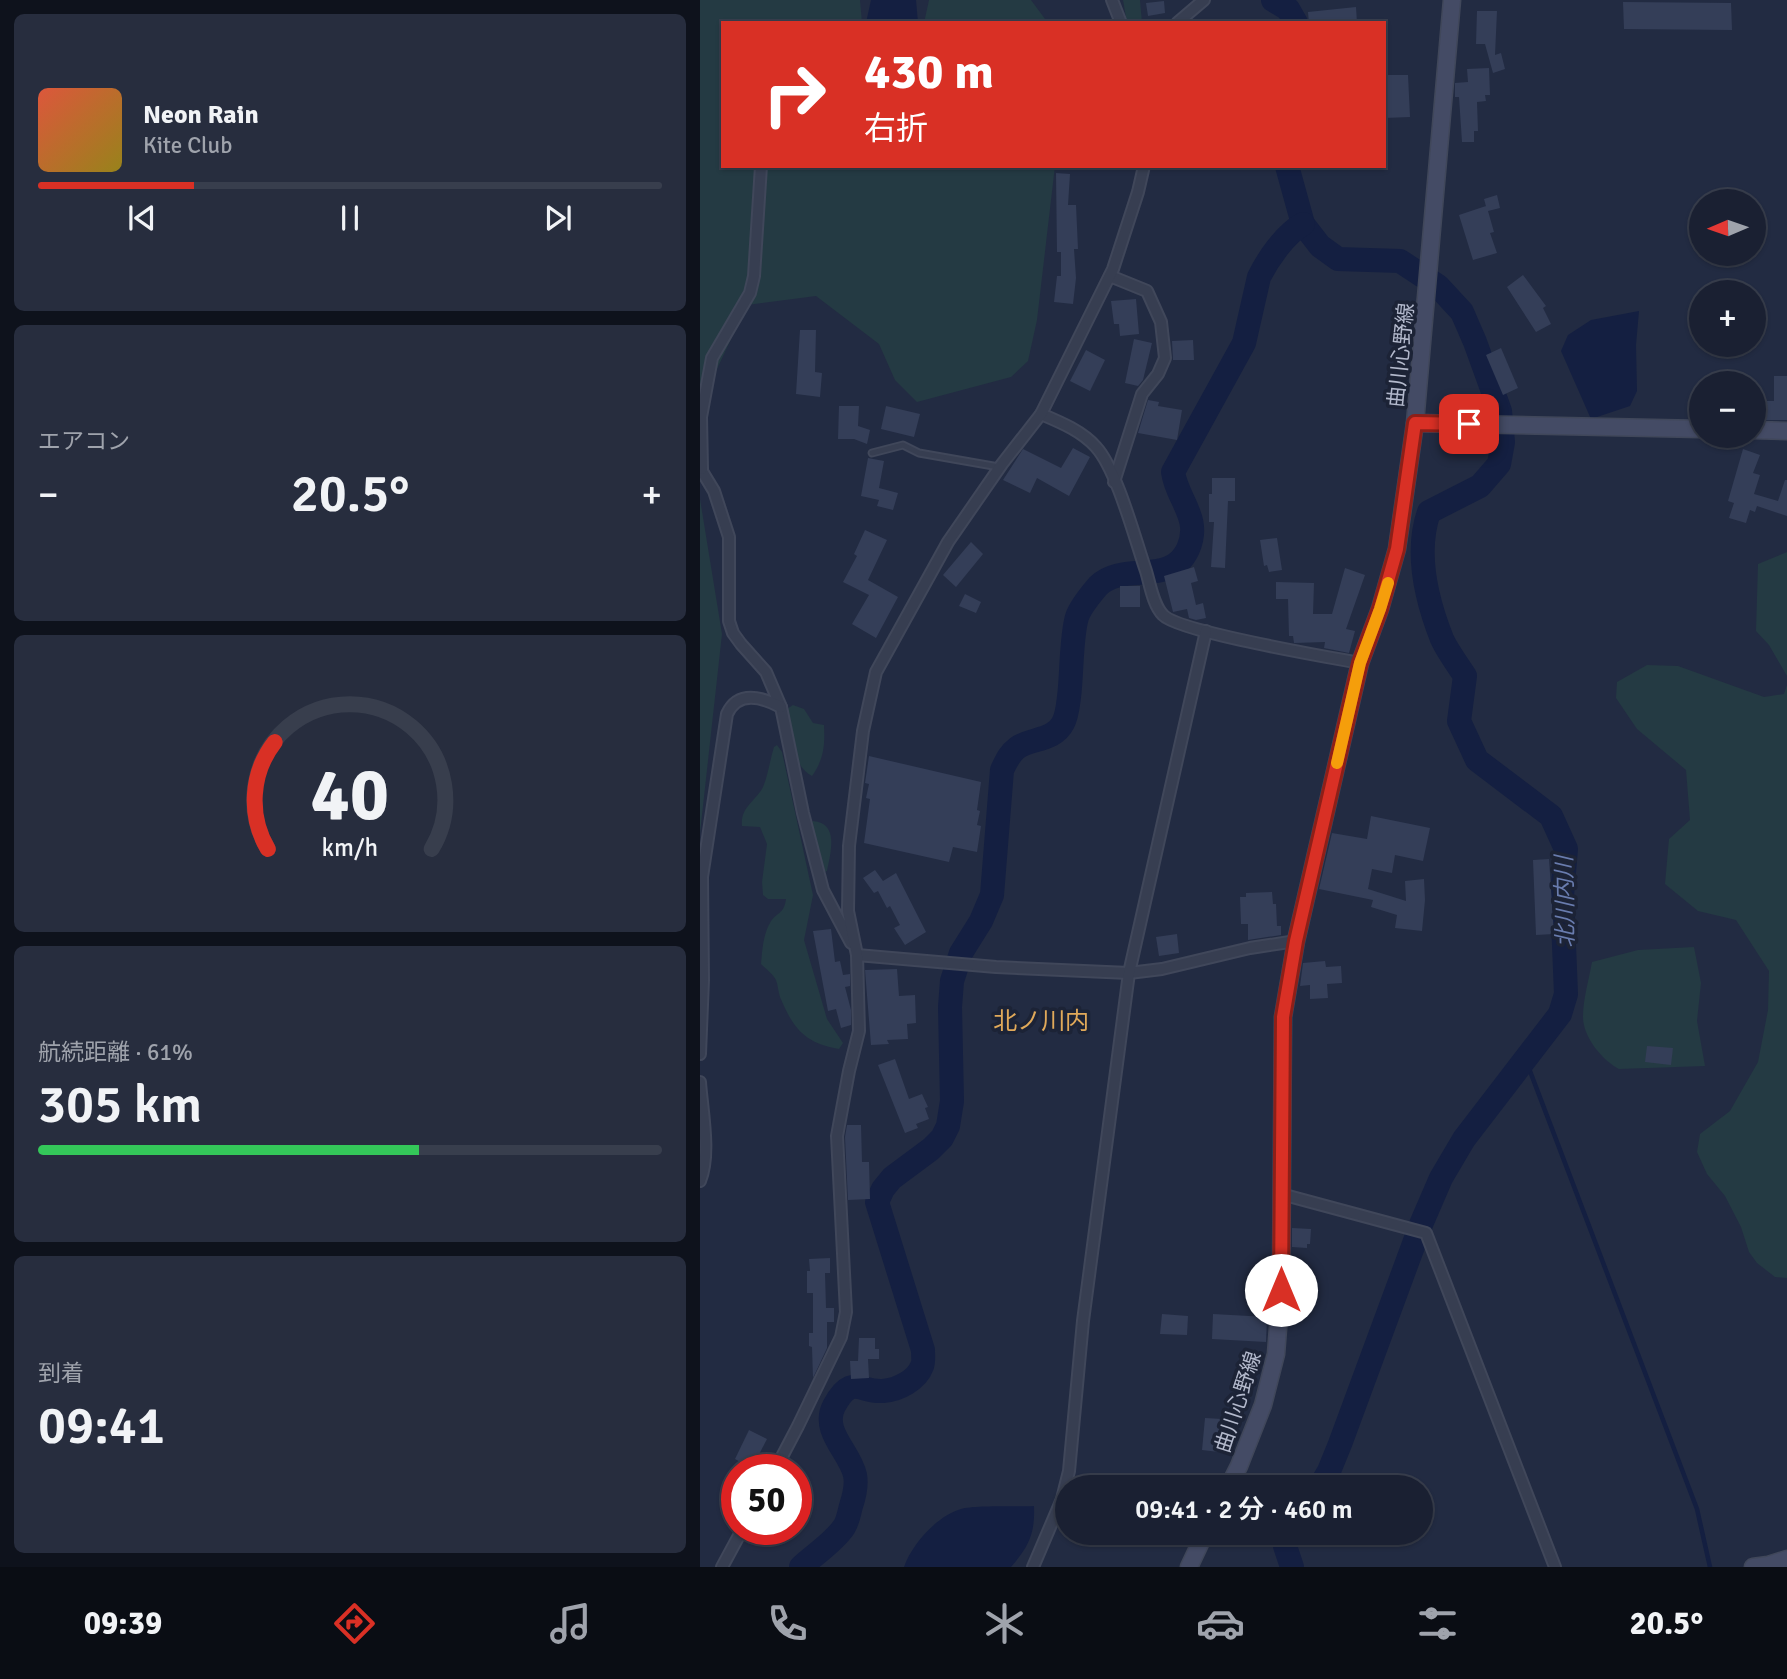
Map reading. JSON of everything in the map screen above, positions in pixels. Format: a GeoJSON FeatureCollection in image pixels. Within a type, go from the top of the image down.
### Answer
{"type":"FeatureCollection","features":[{"type":"Feature","properties":{"kind":"main road","name":"曲川心野線"},"geometry":{"type":"LineString","coordinates":[[1233,1475],[1263,1405],[1276,1354],[1281,1290],[1283,1017],[1296,941],[1360,663],[1380,609],[1397,549],[1415,423],[1452,0]]}},
{"type":"Feature","properties":{"kind":"main road"},"geometry":{"type":"LineString","coordinates":[[1415,423],[1689,429]]}},
{"type":"Feature","properties":{"kind":"main road"},"geometry":{"type":"LineString","coordinates":[[1766,430],[1787,431]]}},
{"type":"Feature","properties":{"kind":"main road"},"geometry":{"type":"LineString","coordinates":[[1189,1567],[1199,1545]]}},
{"type":"Feature","properties":{"kind":"main road"},"geometry":{"type":"LineString","coordinates":[[1753,1567],[1787,1559]]}},
{"type":"Feature","properties":{"kind":"street"},"geometry":{"type":"LineString","coordinates":[[1112,0],[1120,21]]}},
{"type":"Feature","properties":{"kind":"street"},"geometry":{"type":"LineString","coordinates":[[1179,21],[1204,0]]}},
{"type":"Feature","properties":{"kind":"street"},"geometry":{"type":"LineString","coordinates":[[761,168],[754,276],[750,293],[712,358],[701,417],[701,469],[714,491],[729,537],[729,621],[733,633],[766,672],[781,707],[803,813],[823,890],[857,954]]}},
{"type":"Feature","properties":{"kind":"street"},"geometry":{"type":"LineString","coordinates":[[784,1454],[841,1337],[846,1311],[837,1136],[859,1031],[857,954],[848,911],[849,846],[863,731],[876,672],[948,542],[999,467],[1041,414],[1110,276],[1144,168]]}},
{"type":"Feature","properties":{"kind":"street"},"geometry":{"type":"LineString","coordinates":[[1110,276],[1147,291],[1161,322],[1165,358],[1158,374],[1142,394],[1114,482]]}},
{"type":"Feature","properties":{"kind":"street"},"geometry":{"type":"LineString","coordinates":[[1041,414],[1066,425],[1097,448],[1114,482],[1162,615],[1172,621],[1206,631],[1360,663]]}},
{"type":"Feature","properties":{"kind":"street"},"geometry":{"type":"LineString","coordinates":[[1033,1567],[1062,1499],[1069,1471],[1083,1321],[1129,973],[1206,631]]}},
{"type":"Feature","properties":{"kind":"street"},"geometry":{"type":"LineString","coordinates":[[700,1054],[703,980],[702,877],[727,715],[737,701],[760,697],[781,707]]}},
{"type":"Feature","properties":{"kind":"street"},"geometry":{"type":"LineString","coordinates":[[857,954],[996,967],[1129,973],[1162,969],[1250,948],[1296,941]]}},
{"type":"Feature","properties":{"kind":"street"},"geometry":{"type":"LineString","coordinates":[[700,1082],[705,1144],[700,1181]]}},
{"type":"Feature","properties":{"kind":"street"},"geometry":{"type":"LineString","coordinates":[[1281,1194],[1426,1233],[1555,1567]]}},
{"type":"Feature","properties":{"kind":"street"},"geometry":{"type":"LineString","coordinates":[[722,1567],[734,1545]]}},
{"type":"Feature","properties":{"kind":"lane"},"geometry":{"type":"LineString","coordinates":[[872,453],[903,445],[919,453],[999,467]]}},
{"type":"Feature","properties":{"kind":"shaded area"},"geometry":{"type":"Polygon","coordinates":[[[700,0],[860,0],[862,21],[721,21],[721,168],[1055,168],[1037,320],[1028,361],[1011,377],[917,402],[895,380],[879,344],[816,296],[747,305],[700,405],[700,0]]]}},
{"type":"Feature","properties":{"kind":"shaded area"},"geometry":{"type":"Polygon","coordinates":[[[929,0],[1031,0],[1047,21],[924,21],[929,0]]]}},
{"type":"Feature","properties":{"kind":"shaded area"},"geometry":{"type":"Polygon","coordinates":[[[1123,0],[1140,0],[1142,21],[1127,21],[1123,0]]]}},
{"type":"Feature","properties":{"kind":"shaded area"},"geometry":{"type":"Polygon","coordinates":[[[700,499],[722,634],[700,833],[700,499]]]}},
{"type":"Feature","properties":{"kind":"shaded area"},"geometry":{"type":"Polygon","coordinates":[[[1787,552],[1787,676],[1769,645],[1756,631],[1758,564],[1787,552]]]}},
{"type":"Feature","properties":{"kind":"shaded area"},"geometry":{"type":"Polygon","coordinates":[[[1647,665],[1678,666],[1764,697],[1784,694],[1787,685],[1787,1278],[1775,1277],[1757,1263],[1749,1252],[1741,1227],[1725,1196],[1707,1174],[1697,1152],[1700,1134],[1730,1111],[1758,1062],[1768,1010],[1769,971],[1736,920],[1698,911],[1665,884],[1669,839],[1690,820],[1686,770],[1637,729],[1616,698],[1617,682],[1647,665]]]}},
{"type":"Feature","properties":{"kind":"shaded area"},"geometry":{"type":"Polygon","coordinates":[[[793,705],[804,709],[813,723],[824,725],[823,752],[812,776],[800,764],[792,746],[787,709],[793,705]]]}},
{"type":"Feature","properties":{"kind":"shaded area"},"geometry":{"type":"Polygon","coordinates":[[[777,745],[782,752],[813,895],[804,940],[827,1019],[843,1043],[839,1049],[817,1043],[801,1032],[785,1008],[776,980],[761,964],[768,928],[772,919],[784,908],[786,899],[768,899],[763,895],[767,844],[760,827],[742,826],[742,819],[746,809],[763,787],[774,747],[777,745]]]}},
{"type":"Feature","properties":{"kind":"shaded area"},"geometry":{"type":"Polygon","coordinates":[[[813,821],[827,827],[831,840],[827,871],[814,876],[805,846],[804,830],[813,821]]]}},
{"type":"Feature","properties":{"kind":"shaded area"},"geometry":{"type":"Polygon","coordinates":[[[1694,947],[1701,983],[1697,1021],[1705,1066],[1619,1069],[1600,1054],[1584,1025],[1584,1003],[1592,962],[1638,950],[1694,947]]]}},
{"type":"Feature","properties":{"kind":"water"},"geometry":{"type":"Polygon","coordinates":[[[871,0],[916,0],[918,21],[866,21],[871,0]]]}},
{"type":"Feature","properties":{"kind":"water"},"geometry":{"type":"Polygon","coordinates":[[[1639,311],[1636,345],[1637,391],[1630,406],[1591,419],[1561,351],[1568,335],[1591,320],[1639,311]]]}},
{"type":"Feature","properties":{"kind":"water"},"geometry":{"type":"Polygon","coordinates":[[[1034,1506],[1030,1539],[1011,1567],[904,1567],[926,1532],[952,1513],[976,1507],[1034,1506]]]}},
{"type":"Feature","properties":{"kind":"building"},"geometry":{"type":"Polygon","coordinates":[[[1164,1],[1165,13],[1148,16],[1146,3],[1164,1]]]}},
{"type":"Feature","properties":{"kind":"building"},"geometry":{"type":"Polygon","coordinates":[[[1623,2],[1731,3],[1732,30],[1624,29],[1623,2]]]}},
{"type":"Feature","properties":{"kind":"building"},"geometry":{"type":"Polygon","coordinates":[[[1356,7],[1357,21],[1309,21],[1308,12],[1356,7]]]}},
{"type":"Feature","properties":{"kind":"building"},"geometry":{"type":"Polygon","coordinates":[[[1477,11],[1497,11],[1495,55],[1501,53],[1505,69],[1493,73],[1485,44],[1476,44],[1477,11]]]}},
{"type":"Feature","properties":{"kind":"building"},"geometry":{"type":"Polygon","coordinates":[[[1489,68],[1490,95],[1485,95],[1486,101],[1477,102],[1478,131],[1474,131],[1474,142],[1462,142],[1459,97],[1455,97],[1455,83],[1468,82],[1467,69],[1489,68]]]}},
{"type":"Feature","properties":{"kind":"building"},"geometry":{"type":"Polygon","coordinates":[[[1386,75],[1408,75],[1410,117],[1386,118],[1386,75]]]}},
{"type":"Feature","properties":{"kind":"building"},"geometry":{"type":"Polygon","coordinates":[[[1056,173],[1070,174],[1068,205],[1076,205],[1078,249],[1074,249],[1076,278],[1073,304],[1054,302],[1057,276],[1061,276],[1061,252],[1057,252],[1056,173]]]}},
{"type":"Feature","properties":{"kind":"building"},"geometry":{"type":"Polygon","coordinates":[[[1497,195],[1500,208],[1488,211],[1494,232],[1490,233],[1497,253],[1473,260],[1459,215],[1486,206],[1484,199],[1497,195]]]}},
{"type":"Feature","properties":{"kind":"building"},"geometry":{"type":"Polygon","coordinates":[[[1523,275],[1546,306],[1543,308],[1551,324],[1536,332],[1507,287],[1523,275]]]}},
{"type":"Feature","properties":{"kind":"building"},"geometry":{"type":"Polygon","coordinates":[[[1136,299],[1139,334],[1120,336],[1119,324],[1114,324],[1111,301],[1136,299]]]}},
{"type":"Feature","properties":{"kind":"building"},"geometry":{"type":"Polygon","coordinates":[[[800,330],[816,330],[815,372],[822,373],[820,397],[796,394],[800,330]]]}},
{"type":"Feature","properties":{"kind":"building"},"geometry":{"type":"Polygon","coordinates":[[[1134,339],[1152,343],[1143,380],[1138,386],[1125,383],[1134,339]]]}},
{"type":"Feature","properties":{"kind":"building"},"geometry":{"type":"Polygon","coordinates":[[[1193,340],[1194,360],[1173,360],[1172,341],[1193,340]]]}},
{"type":"Feature","properties":{"kind":"building"},"geometry":{"type":"Polygon","coordinates":[[[1501,348],[1518,388],[1503,395],[1486,355],[1501,348]]]}},
{"type":"Feature","properties":{"kind":"building"},"geometry":{"type":"Polygon","coordinates":[[[1086,350],[1105,360],[1090,391],[1070,381],[1086,350]]]}},
{"type":"Feature","properties":{"kind":"building"},"geometry":{"type":"Polygon","coordinates":[[[1774,376],[1787,376],[1787,420],[1766,420],[1766,401],[1774,401],[1774,376]]]}},
{"type":"Feature","properties":{"kind":"building"},"geometry":{"type":"Polygon","coordinates":[[[1148,400],[1159,402],[1158,406],[1182,410],[1177,440],[1138,433],[1148,400]]]}},
{"type":"Feature","properties":{"kind":"building"},"geometry":{"type":"Polygon","coordinates":[[[839,406],[859,406],[858,426],[870,430],[867,444],[854,439],[838,439],[839,406]]]}},
{"type":"Feature","properties":{"kind":"building"},"geometry":{"type":"Polygon","coordinates":[[[886,406],[920,414],[914,437],[881,429],[886,406]]]}},
{"type":"Feature","properties":{"kind":"building"},"geometry":{"type":"Polygon","coordinates":[[[1073,448],[1090,457],[1069,496],[1037,478],[1030,493],[1003,480],[1023,449],[1061,468],[1073,448]]]}},
{"type":"Feature","properties":{"kind":"building"},"geometry":{"type":"Polygon","coordinates":[[[1743,449],[1760,455],[1753,473],[1760,475],[1754,494],[1778,501],[1787,480],[1787,516],[1757,506],[1755,512],[1750,510],[1746,523],[1729,518],[1734,503],[1728,501],[1743,449]]]}},
{"type":"Feature","properties":{"kind":"building"},"geometry":{"type":"Polygon","coordinates":[[[868,458],[884,461],[879,488],[898,493],[893,510],[877,506],[879,500],[861,496],[868,458]]]}},
{"type":"Feature","properties":{"kind":"building"},"geometry":{"type":"Polygon","coordinates":[[[1212,478],[1235,478],[1235,501],[1228,501],[1225,568],[1211,567],[1214,522],[1209,522],[1209,494],[1212,494],[1212,478]]]}},
{"type":"Feature","properties":{"kind":"building"},"geometry":{"type":"Polygon","coordinates":[[[865,530],[887,540],[868,580],[898,597],[876,638],[852,624],[869,595],[843,582],[857,556],[854,554],[865,530]]]}},
{"type":"Feature","properties":{"kind":"building"},"geometry":{"type":"Polygon","coordinates":[[[1277,538],[1282,570],[1269,572],[1267,565],[1264,566],[1260,540],[1277,538]]]}},
{"type":"Feature","properties":{"kind":"building"},"geometry":{"type":"Polygon","coordinates":[[[971,542],[983,554],[956,587],[943,575],[971,542]]]}},
{"type":"Feature","properties":{"kind":"building"},"geometry":{"type":"Polygon","coordinates":[[[1194,567],[1198,581],[1191,583],[1196,605],[1203,603],[1206,618],[1196,620],[1189,618],[1187,609],[1173,612],[1164,576],[1194,567]]]}},
{"type":"Feature","properties":{"kind":"building"},"geometry":{"type":"Polygon","coordinates":[[[1345,568],[1365,575],[1346,629],[1355,631],[1349,653],[1324,648],[1325,642],[1294,643],[1293,636],[1289,636],[1288,599],[1276,599],[1276,582],[1314,583],[1313,614],[1332,614],[1345,568]]]}},
{"type":"Feature","properties":{"kind":"building"},"geometry":{"type":"Polygon","coordinates":[[[1120,586],[1140,586],[1140,607],[1120,607],[1120,586]]]}},
{"type":"Feature","properties":{"kind":"building"},"geometry":{"type":"Polygon","coordinates":[[[965,594],[981,602],[976,613],[959,606],[965,594]]]}},
{"type":"Feature","properties":{"kind":"building"},"geometry":{"type":"Polygon","coordinates":[[[869,756],[981,782],[977,825],[981,826],[977,852],[953,847],[949,862],[864,843],[870,799],[866,798],[869,784],[865,783],[869,756]]]}},
{"type":"Feature","properties":{"kind":"building"},"geometry":{"type":"Polygon","coordinates":[[[1371,816],[1430,828],[1423,861],[1395,855],[1392,873],[1372,869],[1368,889],[1406,901],[1405,881],[1424,879],[1422,931],[1395,928],[1397,915],[1371,907],[1373,900],[1319,889],[1332,833],[1367,839],[1371,816]]]}},
{"type":"Feature","properties":{"kind":"building"},"geometry":{"type":"Polygon","coordinates":[[[1549,859],[1554,934],[1536,935],[1533,860],[1549,859]]]}},
{"type":"Feature","properties":{"kind":"building"},"geometry":{"type":"Polygon","coordinates":[[[875,870],[883,881],[896,873],[926,932],[905,945],[894,928],[900,925],[890,906],[887,908],[878,891],[874,893],[863,878],[875,870]]]}},
{"type":"Feature","properties":{"kind":"building"},"geometry":{"type":"Polygon","coordinates":[[[1272,892],[1281,935],[1248,940],[1248,924],[1241,924],[1240,897],[1246,897],[1246,893],[1272,892]]]}},
{"type":"Feature","properties":{"kind":"building"},"geometry":{"type":"Polygon","coordinates":[[[831,929],[835,962],[840,961],[843,975],[850,974],[850,986],[845,987],[851,1010],[851,1025],[841,1028],[836,1009],[828,1011],[813,931],[831,929]]]}},
{"type":"Feature","properties":{"kind":"building"},"geometry":{"type":"Polygon","coordinates":[[[1177,934],[1179,953],[1159,956],[1156,937],[1177,934]]]}},
{"type":"Feature","properties":{"kind":"building"},"geometry":{"type":"Polygon","coordinates":[[[1325,961],[1326,967],[1341,966],[1342,983],[1327,984],[1328,998],[1310,999],[1310,985],[1300,986],[1303,963],[1325,961]]]}},
{"type":"Feature","properties":{"kind":"building"},"geometry":{"type":"Polygon","coordinates":[[[897,969],[899,996],[915,995],[916,1023],[907,1024],[908,1039],[887,1040],[889,1044],[871,1045],[865,970],[897,969]]]}},
{"type":"Feature","properties":{"kind":"building"},"geometry":{"type":"Polygon","coordinates":[[[1647,1046],[1673,1048],[1671,1065],[1645,1062],[1647,1046]]]}},
{"type":"Feature","properties":{"kind":"building"},"geometry":{"type":"Polygon","coordinates":[[[895,1059],[909,1099],[922,1094],[928,1107],[925,1108],[929,1119],[916,1124],[918,1128],[905,1133],[878,1065],[895,1059]]]}},
{"type":"Feature","properties":{"kind":"building"},"geometry":{"type":"Polygon","coordinates":[[[847,1125],[861,1125],[862,1162],[869,1162],[870,1199],[848,1200],[845,1137],[847,1125]]]}},
{"type":"Feature","properties":{"kind":"building"},"geometry":{"type":"Polygon","coordinates":[[[1292,1228],[1311,1229],[1310,1244],[1307,1244],[1307,1248],[1292,1247],[1292,1228]]]}},
{"type":"Feature","properties":{"kind":"building"},"geometry":{"type":"Polygon","coordinates":[[[830,1258],[830,1273],[825,1273],[826,1308],[834,1308],[834,1322],[827,1322],[827,1348],[813,1378],[809,1333],[813,1333],[813,1293],[807,1293],[807,1271],[810,1271],[809,1259],[830,1258]]]}},
{"type":"Feature","properties":{"kind":"building"},"geometry":{"type":"Polygon","coordinates":[[[1162,1314],[1188,1316],[1187,1335],[1160,1334],[1162,1314]]]}},
{"type":"Feature","properties":{"kind":"building"},"geometry":{"type":"Polygon","coordinates":[[[1213,1314],[1267,1317],[1266,1342],[1212,1339],[1213,1314]]]}},
{"type":"Feature","properties":{"kind":"building"},"geometry":{"type":"Polygon","coordinates":[[[859,1338],[875,1338],[879,1359],[868,1359],[869,1378],[851,1379],[850,1361],[858,1361],[859,1338]]]}},
{"type":"Feature","properties":{"kind":"building"},"geometry":{"type":"Polygon","coordinates":[[[1205,1418],[1222,1419],[1219,1452],[1202,1450],[1205,1418]]]}},
{"type":"Feature","properties":{"kind":"building"},"geometry":{"type":"Polygon","coordinates":[[[749,1430],[767,1439],[759,1454],[737,1454],[749,1430]]]}},
{"type":"Feature","properties":{"kind":"waterway","name":"北川内川"},"geometry":{"type":"LineString","coordinates":[[1273,0],[1288,9],[1295,21]]}},
{"type":"Feature","properties":{"kind":"waterway","name":"北川内川"},"geometry":{"type":"LineString","coordinates":[[1288,168],[1303,224],[1320,246],[1338,259],[1400,261],[1438,286],[1462,312],[1475,342],[1500,411],[1503,442],[1499,464],[1480,486],[1429,512],[1423,543],[1428,593],[1442,639],[1465,676],[1459,721],[1477,760],[1551,816],[1566,849],[1562,896],[1566,994],[1560,1014],[1464,1139],[1441,1178],[1327,1475]]}},
{"type":"Feature","properties":{"kind":"waterway"},"geometry":{"type":"LineString","coordinates":[[801,1567],[830,1543],[844,1527],[854,1495],[855,1475],[831,1424],[831,1415],[840,1396],[851,1387],[883,1391],[901,1386],[916,1376],[923,1364],[923,1350],[877,1202],[892,1178],[931,1149],[942,1138],[948,1126],[952,1101],[952,981],[961,953],[981,921],[992,895],[1002,770],[1017,748],[1054,733],[1063,723],[1068,703],[1077,617],[1095,589],[1108,579],[1120,575],[1159,571],[1170,567],[1180,560],[1188,549],[1192,528],[1173,472],[1244,343],[1259,277],[1278,247],[1303,224]]}},
{"type":"Feature","properties":{"kind":"waterway"},"geometry":{"type":"LineString","coordinates":[[1525,1058],[1697,1509],[1710,1567]]}},
{"type":"Feature","properties":{"kind":"waterway","name":"北川内川"},"geometry":{"type":"LineString","coordinates":[[1285,1545],[1292,1567]]}},
{"type":"Feature","properties":{"kind":"slow traffic"},"geometry":{"type":"LineString","coordinates":[[1337,763],[1360,663],[1388,583]]}},
{"type":"Feature","properties":{"kind":"district","name":"北ノ川内"},"geometry":{"type":"Point","coordinates":[1041,1021]}},
{"type":"Feature","properties":{"kind":"route"},"geometry":{"type":"LineString","coordinates":[[1281,1290],[1283,1017],[1296,941],[1360,663],[1380,609],[1397,549],[1415,423],[1469,424]]}}]}
